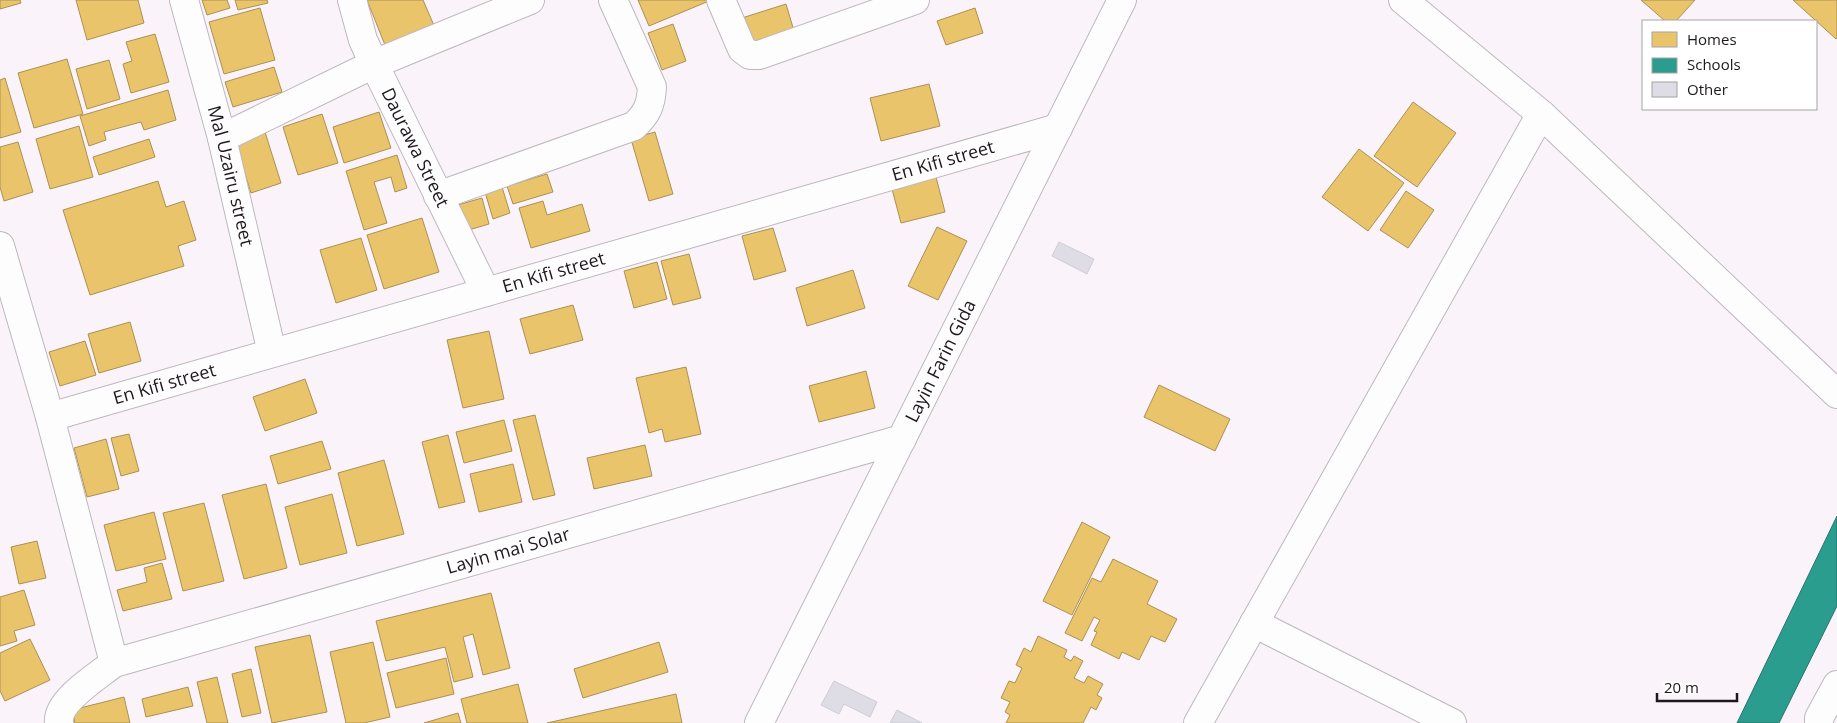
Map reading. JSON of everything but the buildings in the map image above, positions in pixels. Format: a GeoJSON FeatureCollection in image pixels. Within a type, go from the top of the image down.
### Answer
{"type":"FeatureCollection","features":[{"type":"Feature","properties":{"kind":"street","name":"Mal Uzairu street"},"geometry":{"type":"LineString","coordinates":[[184,0],[222,138],[272,354]]}},
{"type":"Feature","properties":{"kind":"street","name":"Daurawa Street"},"geometry":{"type":"LineString","coordinates":[[352,0],[363,40],[374,64],[486,292]]}},
{"type":"Feature","properties":{"kind":"street"},"geometry":{"type":"LineString","coordinates":[[222,138],[374,64],[530,0]]}},
{"type":"Feature","properties":{"kind":"street"},"geometry":{"type":"LineString","coordinates":[[438,196],[634,126],[645,116],[651,102],[652,87],[613,0]]}},
{"type":"Feature","properties":{"kind":"street"},"geometry":{"type":"LineString","coordinates":[[721,0],[742,49],[750,55],[759,55],[915,0]]}},
{"type":"Feature","properties":{"kind":"street","name":"Layin Farin Gida"},"geometry":{"type":"LineString","coordinates":[[759,723],[1122,0]]}},
{"type":"Feature","properties":{"kind":"street"},"geometry":{"type":"LineString","coordinates":[[1403,0],[1541,114],[1837,394]]}},
{"type":"Feature","properties":{"kind":"street"},"geometry":{"type":"LineString","coordinates":[[1198,723],[1541,114]]}},
{"type":"Feature","properties":{"kind":"street","name":"En Kifi street"},"geometry":{"type":"LineString","coordinates":[[50,417],[1058,128]]}},
{"type":"Feature","properties":{"kind":"street"},"geometry":{"type":"LineString","coordinates":[[0,246],[50,417],[114,662],[66,702],[58,717],[59,723]]}},
{"type":"Feature","properties":{"kind":"street","name":"Layin mai Solar"},"geometry":{"type":"LineString","coordinates":[[114,662],[902,440]]}},
{"type":"Feature","properties":{"kind":"street"},"geometry":{"type":"LineString","coordinates":[[1254,623],[1452,723]]}},
{"type":"Feature","properties":{"kind":"street"},"geometry":{"type":"LineString","coordinates":[[1819,723],[1819,718],[1837,685]]}}]}
